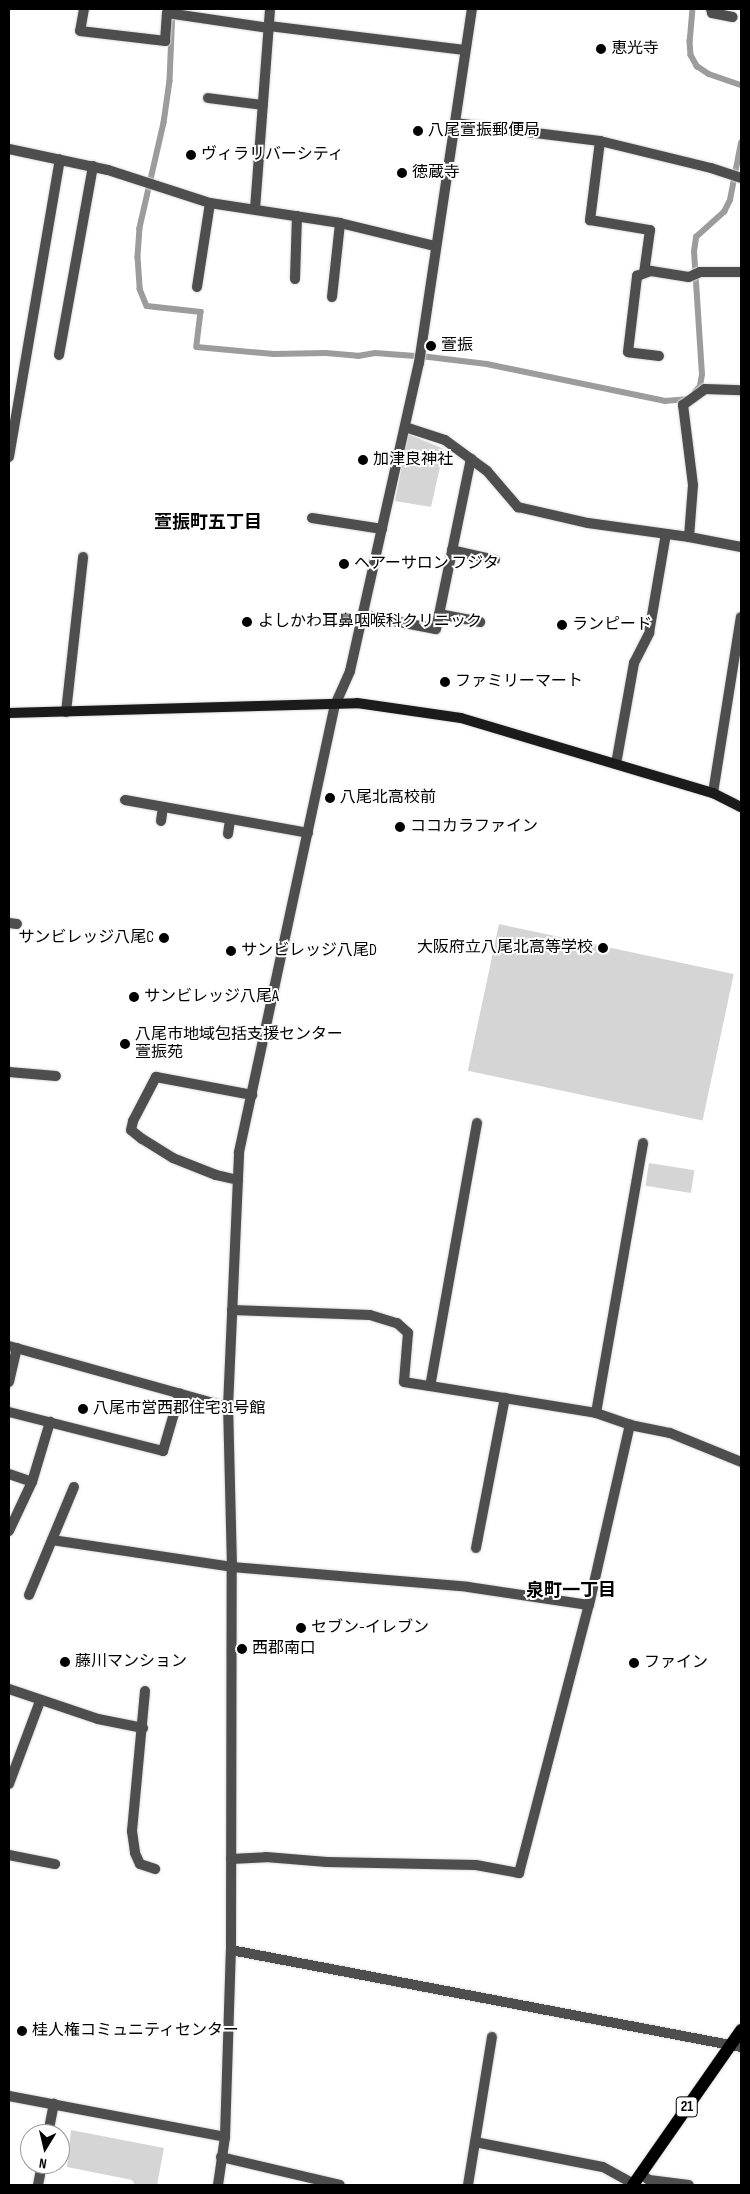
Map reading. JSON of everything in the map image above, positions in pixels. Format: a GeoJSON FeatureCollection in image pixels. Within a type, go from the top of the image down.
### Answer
{"type":"FeatureCollection","features":[{"type":"Feature","properties":{"kind":"main road","name":"21"},"geometry":{"type":"LineString","coordinates":[[636,2181],[736,2046],[741,2030]]}},
{"type":"Feature","properties":{"kind":"street"},"geometry":{"type":"LineString","coordinates":[[84,9],[80,31],[165,41],[167,13],[465,50]]}},
{"type":"Feature","properties":{"kind":"street"},"geometry":{"type":"LineString","coordinates":[[255,209],[270,9]]}},
{"type":"Feature","properties":{"kind":"street"},"geometry":{"type":"LineString","coordinates":[[218,2185],[225,2137],[231,1950],[232,1566],[228,1406],[239,1152],[335,704],[350,671],[419,363],[435,246],[472,9]]}},
{"type":"Feature","properties":{"kind":"street"},"geometry":{"type":"LineString","coordinates":[[711,9],[712,13],[733,17]]}},
{"type":"Feature","properties":{"kind":"street"},"geometry":{"type":"LineString","coordinates":[[208,98],[263,105]]}},
{"type":"Feature","properties":{"kind":"street"},"geometry":{"type":"LineString","coordinates":[[455,123],[600,141],[737,177]]}},
{"type":"Feature","properties":{"kind":"street"},"geometry":{"type":"LineString","coordinates":[[600,141],[590,220],[650,230],[644,273]]}},
{"type":"Feature","properties":{"kind":"street"},"geometry":{"type":"LineString","coordinates":[[9,149],[92,166],[210,203],[340,223],[435,246]]}},
{"type":"Feature","properties":{"kind":"street"},"geometry":{"type":"LineString","coordinates":[[9,457],[60,160]]}},
{"type":"Feature","properties":{"kind":"street"},"geometry":{"type":"LineString","coordinates":[[59,355],[92,166]]}},
{"type":"Feature","properties":{"kind":"street"},"geometry":{"type":"LineString","coordinates":[[197,287],[210,203]]}},
{"type":"Feature","properties":{"kind":"street"},"geometry":{"type":"LineString","coordinates":[[295,279],[297,216]]}},
{"type":"Feature","properties":{"kind":"street"},"geometry":{"type":"LineString","coordinates":[[332,297],[340,223]]}},
{"type":"Feature","properties":{"kind":"street"},"geometry":{"type":"LineString","coordinates":[[659,356],[628,352],[637,276],[651,271],[689,277],[700,272],[741,272]]}},
{"type":"Feature","properties":{"kind":"street"},"geometry":{"type":"LineString","coordinates":[[689,537],[693,484],[683,405],[705,389],[741,390]]}},
{"type":"Feature","properties":{"kind":"street"},"geometry":{"type":"LineString","coordinates":[[405,428],[445,440],[488,471],[518,508],[588,523],[689,537],[741,548]]}},
{"type":"Feature","properties":{"kind":"street"},"geometry":{"type":"LineString","coordinates":[[363,615],[436,630],[471,459]]}},
{"type":"Feature","properties":{"kind":"street"},"geometry":{"type":"LineString","coordinates":[[312,518],[382,529]]}},
{"type":"Feature","properties":{"kind":"street"},"geometry":{"type":"LineString","coordinates":[[616,764],[634,663],[649,633],[666,534]]}},
{"type":"Feature","properties":{"kind":"street"},"geometry":{"type":"LineString","coordinates":[[452,550],[495,560]]}},
{"type":"Feature","properties":{"kind":"street"},"geometry":{"type":"LineString","coordinates":[[66,712],[83,556]]}},
{"type":"Feature","properties":{"kind":"street"},"geometry":{"type":"LineString","coordinates":[[439,614],[480,622]]}},
{"type":"Feature","properties":{"kind":"street"},"geometry":{"type":"LineString","coordinates":[[713,793],[741,617]]}},
{"type":"Feature","properties":{"kind":"street"},"geometry":{"type":"LineString","coordinates":[[9,712],[357,703],[461,718],[713,793],[741,807]]}},
{"type":"Feature","properties":{"kind":"street"},"geometry":{"type":"LineString","coordinates":[[125,800],[308,833]]}},
{"type":"Feature","properties":{"kind":"street"},"geometry":{"type":"LineString","coordinates":[[161,821],[163,806]]}},
{"type":"Feature","properties":{"kind":"street"},"geometry":{"type":"LineString","coordinates":[[228,834],[230,819]]}},
{"type":"Feature","properties":{"kind":"street"},"geometry":{"type":"LineString","coordinates":[[9,1072],[56,1076]]}},
{"type":"Feature","properties":{"kind":"street"},"geometry":{"type":"LineString","coordinates":[[238,1180],[216,1176],[173,1158],[142,1140],[132,1130],[133,1122],[156,1077],[252,1095]]}},
{"type":"Feature","properties":{"kind":"street"},"geometry":{"type":"LineString","coordinates":[[430,1386],[477,1123]]}},
{"type":"Feature","properties":{"kind":"street"},"geometry":{"type":"LineString","coordinates":[[596,1413],[643,1143]]}},
{"type":"Feature","properties":{"kind":"street"},"geometry":{"type":"LineString","coordinates":[[232,1310],[370,1315],[397,1323],[408,1333],[404,1382],[596,1413],[630,1425],[670,1433],[741,1462]]}},
{"type":"Feature","properties":{"kind":"street"},"geometry":{"type":"LineString","coordinates":[[9,1382],[13,1347],[228,1406]]}},
{"type":"Feature","properties":{"kind":"street"},"geometry":{"type":"LineString","coordinates":[[9,1412],[163,1452],[180,1393]]}},
{"type":"Feature","properties":{"kind":"street"},"geometry":{"type":"LineString","coordinates":[[476,1548],[505,1398]]}},
{"type":"Feature","properties":{"kind":"street"},"geometry":{"type":"LineString","coordinates":[[9,1531],[32,1482],[50,1422]]}},
{"type":"Feature","properties":{"kind":"street"},"geometry":{"type":"LineString","coordinates":[[231,1859],[266,1857],[328,1862],[476,1865],[519,1873],[589,1605],[630,1425]]}},
{"type":"Feature","properties":{"kind":"street"},"geometry":{"type":"LineString","coordinates":[[9,1474],[32,1482]]}},
{"type":"Feature","properties":{"kind":"street"},"geometry":{"type":"LineString","coordinates":[[29,1595],[74,1487]]}},
{"type":"Feature","properties":{"kind":"street"},"geometry":{"type":"LineString","coordinates":[[52,1540],[232,1566],[468,1587],[589,1605]]}},
{"type":"Feature","properties":{"kind":"street"},"geometry":{"type":"LineString","coordinates":[[9,1689],[98,1719],[143,1728]]}},
{"type":"Feature","properties":{"kind":"street"},"geometry":{"type":"LineString","coordinates":[[145,1691],[132,1831],[140,1864],[155,1869]]}},
{"type":"Feature","properties":{"kind":"street"},"geometry":{"type":"LineString","coordinates":[[9,1784],[40,1701]]}},
{"type":"Feature","properties":{"kind":"street"},"geometry":{"type":"LineString","coordinates":[[9,1855],[55,1864]]}},
{"type":"Feature","properties":{"kind":"street"},"geometry":{"type":"LineString","coordinates":[[231,1950],[736,2046]]}},
{"type":"Feature","properties":{"kind":"street"},"geometry":{"type":"LineString","coordinates":[[468,2185],[492,2037]]}},
{"type":"Feature","properties":{"kind":"street"},"geometry":{"type":"LineString","coordinates":[[9,2096],[225,2137]]}},
{"type":"Feature","properties":{"kind":"street"},"geometry":{"type":"LineString","coordinates":[[50,2124],[54,2104]]}},
{"type":"Feature","properties":{"kind":"street"},"geometry":{"type":"LineString","coordinates":[[475,2142],[602,2167],[636,2181],[649,2180],[689,2185]]}},
{"type":"Feature","properties":{"kind":"street"},"geometry":{"type":"LineString","coordinates":[[221,2157],[340,2185]]}},
{"type":"Feature","properties":{"kind":"shaded area"},"geometry":{"type":"Polygon","coordinates":[[[408,434],[444,449],[431,507],[395,501],[408,434]]]}},
{"type":"Feature","properties":{"kind":"shaded area"},"geometry":{"type":"Polygon","coordinates":[[[499,924],[734,974],[703,1121],[468,1071],[499,924]]]}},
{"type":"Feature","properties":{"kind":"shaded area"},"geometry":{"type":"Polygon","coordinates":[[[649,1163],[694,1170],[691,1193],[645,1186],[649,1163]]]}},
{"type":"Feature","properties":{"kind":"shaded area"},"geometry":{"type":"Polygon","coordinates":[[[71,2130],[164,2148],[157,2185],[135,2185],[132,2180],[70,2168],[71,2130]]]}},
{"type":"Feature","properties":{"kind":"waterway"},"geometry":{"type":"LineString","coordinates":[[173,9],[170,81],[164,123],[140,228],[138,257],[140,289],[147,306],[201,312],[197,347],[274,354],[326,353],[358,356],[375,353],[429,357],[487,364],[665,401],[686,399]]}},
{"type":"Feature","properties":{"kind":"waterway"},"geometry":{"type":"LineString","coordinates":[[693,9],[690,41],[691,55],[697,66],[709,74],[741,85]]}},
{"type":"Feature","properties":{"kind":"waterway"},"geometry":{"type":"LineString","coordinates":[[695,392],[700,386],[702,375],[694,252],[696,237],[724,212],[730,200],[741,143]]}},
{"type":"Feature","properties":{"kind":"place","name":"恵光寺"},"geometry":{"type":"Point","coordinates":[601,49]}},
{"type":"Feature","properties":{"kind":"place","name":"八尾萱振郵便局"},"geometry":{"type":"Point","coordinates":[418,131]}},
{"type":"Feature","properties":{"kind":"place","name":"ヴィラリバーシティ"},"geometry":{"type":"Point","coordinates":[191,155]}},
{"type":"Feature","properties":{"kind":"place","name":"徳蔵寺"},"geometry":{"type":"Point","coordinates":[402,173]}},
{"type":"Feature","properties":{"kind":"place","name":"萱振"},"geometry":{"type":"Point","coordinates":[431,346]}},
{"type":"Feature","properties":{"kind":"place","name":"加津良神社"},"geometry":{"type":"Point","coordinates":[363,460]}},
{"type":"Feature","properties":{"kind":"place","name":"ヘアーサロン フジタ"},"geometry":{"type":"Point","coordinates":[344,564]}},
{"type":"Feature","properties":{"kind":"place","name":"よしかわ耳鼻咽喉科クリニック"},"geometry":{"type":"Point","coordinates":[247,622]}},
{"type":"Feature","properties":{"kind":"place","name":"ランピード"},"geometry":{"type":"Point","coordinates":[562,625]}},
{"type":"Feature","properties":{"kind":"place","name":"ファミリーマート"},"geometry":{"type":"Point","coordinates":[445,682]}},
{"type":"Feature","properties":{"kind":"place","name":"八尾北高校前"},"geometry":{"type":"Point","coordinates":[330,798]}},
{"type":"Feature","properties":{"kind":"place","name":"ココカラファイン"},"geometry":{"type":"Point","coordinates":[400,827]}},
{"type":"Feature","properties":{"kind":"place","name":"サンビレッジ八尾C"},"geometry":{"type":"Point","coordinates":[164,938]}},
{"type":"Feature","properties":{"kind":"place","name":"大阪府立八尾北高等学校"},"geometry":{"type":"Point","coordinates":[603,948]}},
{"type":"Feature","properties":{"kind":"place","name":"サンビレッジ八尾D"},"geometry":{"type":"Point","coordinates":[231,951]}},
{"type":"Feature","properties":{"kind":"place","name":"サンビレッジ八尾A"},"geometry":{"type":"Point","coordinates":[134,997]}},
{"type":"Feature","properties":{"kind":"place","name":"八尾市地域包括支援センター 萱振苑"},"geometry":{"type":"Point","coordinates":[125,1044]}},
{"type":"Feature","properties":{"kind":"place","name":"八尾市営西郡住宅31号館"},"geometry":{"type":"Point","coordinates":[83,1409]}},
{"type":"Feature","properties":{"kind":"place","name":"セブン-イレブン"},"geometry":{"type":"Point","coordinates":[301,1628]}},
{"type":"Feature","properties":{"kind":"place","name":"西郡南口"},"geometry":{"type":"Point","coordinates":[242,1649]}},
{"type":"Feature","properties":{"kind":"place","name":"藤川マンション"},"geometry":{"type":"Point","coordinates":[65,1662]}},
{"type":"Feature","properties":{"kind":"place","name":"ファイン"},"geometry":{"type":"Point","coordinates":[634,1663]}},
{"type":"Feature","properties":{"kind":"place","name":"桂人権コミュニティセンター"},"geometry":{"type":"Point","coordinates":[22,2031]}},
{"type":"Feature","properties":{"kind":"district","name":"萱振町五丁目"},"geometry":{"type":"Point","coordinates":[208,523]}},
{"type":"Feature","properties":{"kind":"district","name":"泉町一丁目"},"geometry":{"type":"Point","coordinates":[571,1591]}}]}
